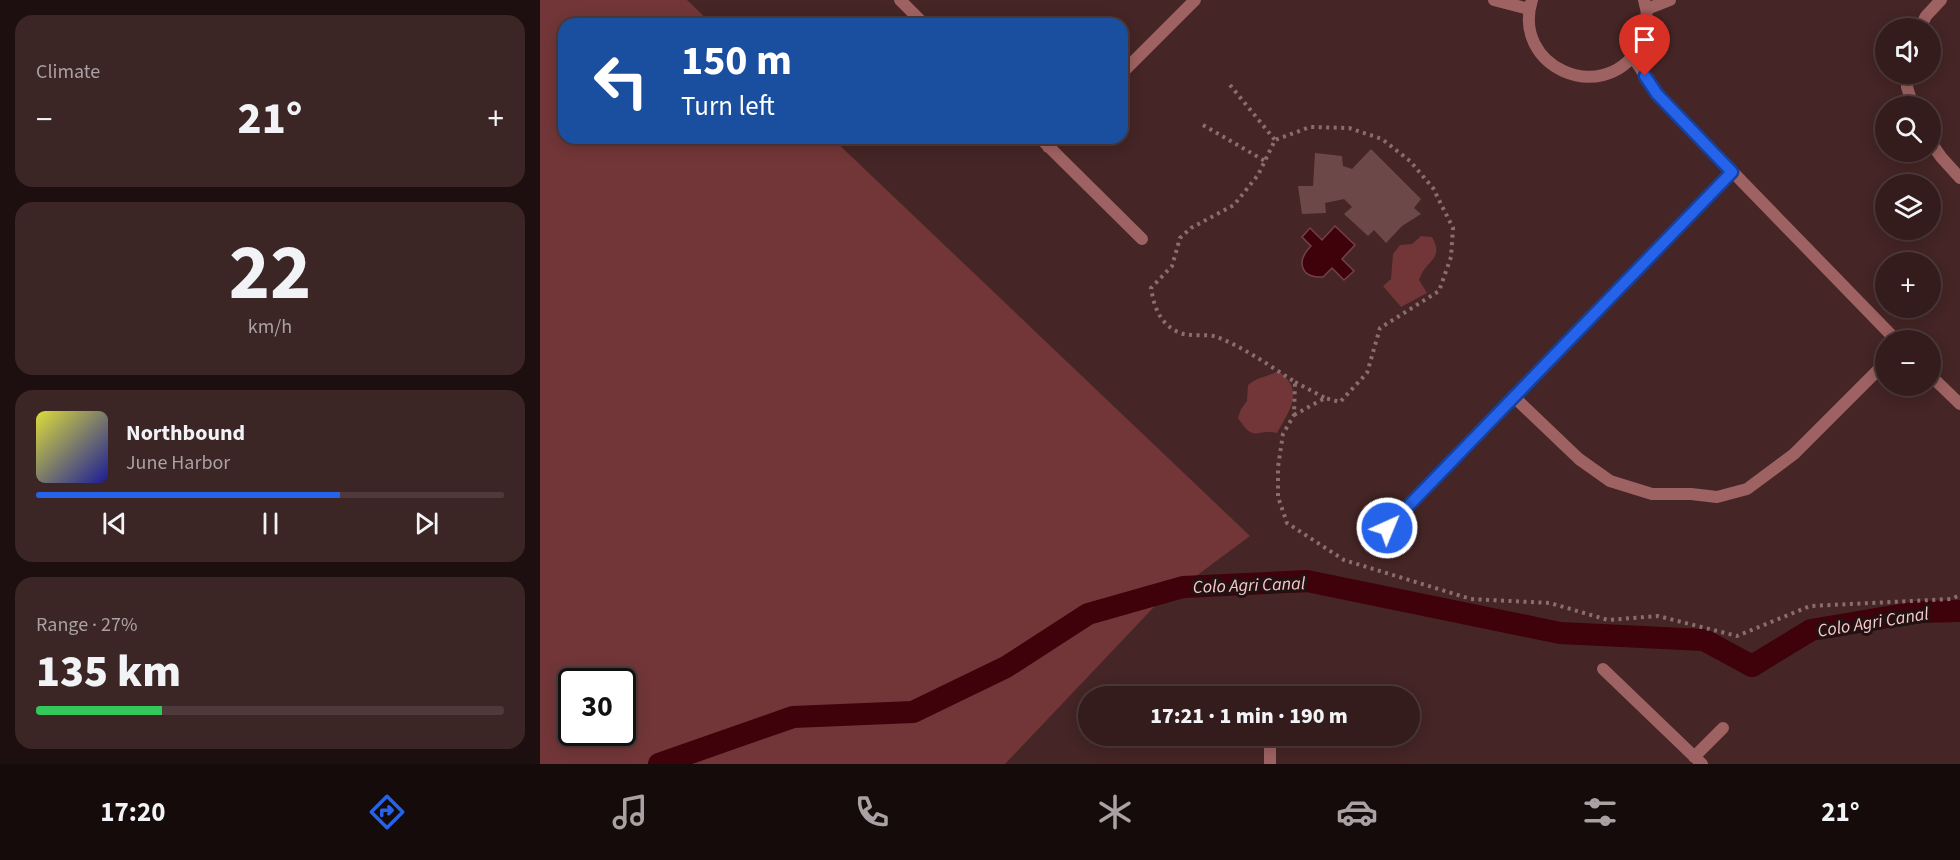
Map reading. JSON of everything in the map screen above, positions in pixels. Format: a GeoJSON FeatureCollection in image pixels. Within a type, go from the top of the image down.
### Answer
{"type":"FeatureCollection","features":[{"type":"Feature","properties":{"kind":"street"},"geometry":{"type":"LineString","coordinates":[[900,0],[918,18]]}},
{"type":"Feature","properties":{"kind":"street"},"geometry":{"type":"LineString","coordinates":[[1128,67],[1195,0]]}},
{"type":"Feature","properties":{"kind":"street"},"geometry":{"type":"LineString","coordinates":[[1494,0],[1531,4],[1530,27],[1534,43],[1544,57],[1564,72],[1588,78],[1605,75],[1620,68],[1633,57],[1642,43],[1647,27],[1645,4],[1670,0]]}},
{"type":"Feature","properties":{"kind":"street"},"geometry":{"type":"LineString","coordinates":[[1925,18],[1941,0]]}},
{"type":"Feature","properties":{"kind":"street"},"geometry":{"type":"LineString","coordinates":[[1633,57],[1657,94],[1886,330]]}},
{"type":"Feature","properties":{"kind":"street"},"geometry":{"type":"LineString","coordinates":[[1051,144],[1142,239]]}},
{"type":"Feature","properties":{"kind":"street"},"geometry":{"type":"LineString","coordinates":[[1941,155],[1960,178]]}},
{"type":"Feature","properties":{"kind":"street"},"geometry":{"type":"LineString","coordinates":[[1387,528],[1732,172]]}},
{"type":"Feature","properties":{"kind":"street"},"geometry":{"type":"LineString","coordinates":[[1513,396],[1579,459],[1610,481],[1652,494],[1717,497],[1747,489],[1794,454],[1875,373]]}},
{"type":"Feature","properties":{"kind":"street"},"geometry":{"type":"LineString","coordinates":[[1941,386],[1960,404]]}},
{"type":"Feature","properties":{"kind":"street"},"geometry":{"type":"LineString","coordinates":[[1603,669],[1698,760],[1723,728]]}},
{"type":"Feature","properties":{"kind":"street"},"geometry":{"type":"LineString","coordinates":[[1270,746],[1270,764]]}},
{"type":"Feature","properties":{"kind":"path"},"geometry":{"type":"LineString","coordinates":[[1230,85],[1275,140]]}},
{"type":"Feature","properties":{"kind":"path"},"geometry":{"type":"LineString","coordinates":[[1203,125],[1265,161]]}},
{"type":"Feature","properties":{"kind":"path"},"geometry":{"type":"LineString","coordinates":[[1310,127],[1349,128],[1382,139],[1410,161],[1432,188],[1453,228],[1451,257],[1439,291],[1380,328],[1367,373],[1340,402],[1325,398],[1215,336],[1178,333],[1162,321],[1153,301],[1150,288],[1172,266],[1179,238],[1191,228],[1234,205],[1258,175],[1265,161],[1275,140],[1310,127]]}},
{"type":"Feature","properties":{"kind":"path"},"geometry":{"type":"LineString","coordinates":[[1295,382],[1294,415],[1283,434],[1278,467],[1278,497],[1287,523],[1344,560],[1471,599],[1551,603],[1608,620],[1659,616],[1737,636],[1810,606],[1951,599],[1960,595]]}},
{"type":"Feature","properties":{"kind":"path"},"geometry":{"type":"LineString","coordinates":[[1294,415],[1325,398]]}},
{"type":"Feature","properties":{"kind":"shaded area"},"geometry":{"type":"Polygon","coordinates":[[[540,0],[687,0],[706,18],[558,18],[558,144],[838,144],[1250,536],[1153,608],[1005,764],[540,764],[540,0]]]}},
{"type":"Feature","properties":{"kind":"shaded area"},"geometry":{"type":"Polygon","coordinates":[[[1335,226],[1355,245],[1342,259],[1354,271],[1344,280],[1332,268],[1323,277],[1309,275],[1305,272],[1302,263],[1303,257],[1311,246],[1302,237],[1310,228],[1322,240],[1335,226]]]}},
{"type":"Feature","properties":{"kind":"shaded area"},"geometry":{"type":"Polygon","coordinates":[[[1421,236],[1432,237],[1436,251],[1433,260],[1425,268],[1419,280],[1427,293],[1401,307],[1383,286],[1391,279],[1393,254],[1400,245],[1412,244],[1421,236]]]}},
{"type":"Feature","properties":{"kind":"shaded area"},"geometry":{"type":"Polygon","coordinates":[[[1278,371],[1291,386],[1293,393],[1290,409],[1277,433],[1252,433],[1238,418],[1247,401],[1248,385],[1278,371]]]}},
{"type":"Feature","properties":{"kind":"building"},"geometry":{"type":"Polygon","coordinates":[[[1371,149],[1421,199],[1414,208],[1421,214],[1402,226],[1386,243],[1374,230],[1368,236],[1344,214],[1352,207],[1344,199],[1325,203],[1326,213],[1302,214],[1298,186],[1313,186],[1315,153],[1342,156],[1343,166],[1352,169],[1371,149]]]}},
{"type":"Feature","properties":{"kind":"waterway","name":"Colo Agri Canal"},"geometry":{"type":"LineString","coordinates":[[659,764],[793,717],[913,712],[1006,667],[1088,614],[1183,587],[1307,581],[1560,633],[1704,640],[1752,666],[1811,630],[1917,612],[1960,611]]}},
{"type":"Feature","properties":{"kind":"route"},"geometry":{"type":"LineString","coordinates":[[1387,528],[1732,172],[1657,94],[1645,76]]}}]}
